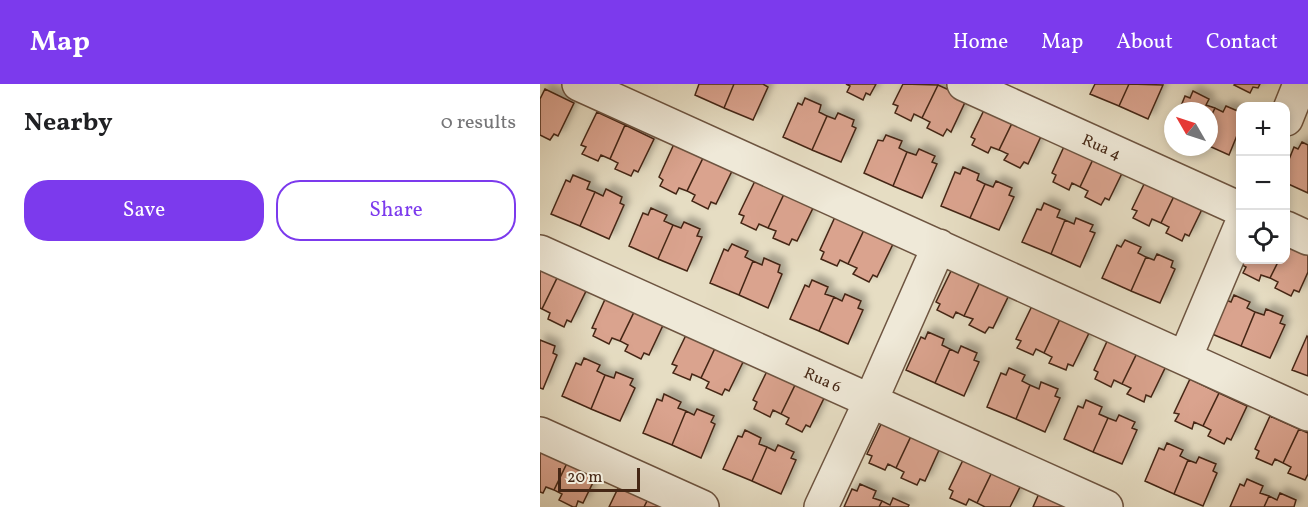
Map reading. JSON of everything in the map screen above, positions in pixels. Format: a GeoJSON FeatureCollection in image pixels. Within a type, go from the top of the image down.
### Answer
{"type":"FeatureCollection","features":[{"type":"Feature","properties":{"kind":"street"},"geometry":{"type":"LineString","coordinates":[[579,84],[1308,414]]}},
{"type":"Feature","properties":{"kind":"street","name":"Rua 4"},"geometry":{"type":"LineString","coordinates":[[964,84],[1236,206]]}},
{"type":"Feature","properties":{"kind":"street"},"geometry":{"type":"LineString","coordinates":[[1290,109],[1300,84]]}},
{"type":"Feature","properties":{"kind":"street"},"geometry":{"type":"LineString","coordinates":[[1290,230],[1308,238]]}},
{"type":"Feature","properties":{"kind":"street"},"geometry":{"type":"LineString","coordinates":[[1185,358],[1236,237]]}},
{"type":"Feature","properties":{"kind":"street"},"geometry":{"type":"LineString","coordinates":[[821,507],[939,246]]}},
{"type":"Feature","properties":{"kind":"street","name":"Rua 6"},"geometry":{"type":"LineString","coordinates":[[540,252],[1106,507]]}},
{"type":"Feature","properties":{"kind":"street"},"geometry":{"type":"LineString","coordinates":[[540,435],[702,507]]}},
{"type":"Feature","properties":{"kind":"building"},"geometry":{"type":"Polygon","coordinates":[[[699,84],[734,84],[724,108],[695,95],[699,84]]]}},
{"type":"Feature","properties":{"kind":"building"},"geometry":{"type":"Polygon","coordinates":[[[734,84],[763,84],[768,87],[753,120],[724,108],[734,84]]]}},
{"type":"Feature","properties":{"kind":"building"},"geometry":{"type":"Polygon","coordinates":[[[846,84],[876,84],[870,95],[866,93],[863,100],[847,92],[850,86],[846,84]]]}},
{"type":"Feature","properties":{"kind":"building"},"geometry":{"type":"Polygon","coordinates":[[[903,84],[938,85],[922,118],[914,114],[911,121],[895,113],[898,106],[893,104],[903,84]]]}},
{"type":"Feature","properties":{"kind":"building"},"geometry":{"type":"Polygon","coordinates":[[[1095,84],[1129,84],[1119,106],[1090,94],[1095,84]]]}},
{"type":"Feature","properties":{"kind":"building"},"geometry":{"type":"Polygon","coordinates":[[[1129,84],[1163,85],[1148,119],[1119,106],[1129,84]]]}},
{"type":"Feature","properties":{"kind":"building"},"geometry":{"type":"Polygon","coordinates":[[[1235,84],[1260,84],[1258,88],[1253,87],[1250,93],[1235,84]]]}},
{"type":"Feature","properties":{"kind":"building"},"geometry":{"type":"Polygon","coordinates":[[[938,85],[967,98],[951,132],[947,129],[943,136],[927,128],[930,122],[922,118],[938,85]]]}},
{"type":"Feature","properties":{"kind":"building"},"geometry":{"type":"Polygon","coordinates":[[[545,89],[574,103],[558,136],[554,134],[550,140],[540,135],[540,99],[545,89]]]}},
{"type":"Feature","properties":{"kind":"building"},"geometry":{"type":"Polygon","coordinates":[[[1193,91],[1209,99],[1208,102],[1183,102],[1185,96],[1190,98],[1193,91]]]}},
{"type":"Feature","properties":{"kind":"building"},"geometry":{"type":"Polygon","coordinates":[[[805,98],[821,105],[819,112],[827,116],[812,150],[783,137],[798,103],[802,105],[805,98]]]}},
{"type":"Feature","properties":{"kind":"building"},"geometry":{"type":"Polygon","coordinates":[[[987,104],[1015,117],[999,150],[991,147],[988,153],[972,145],[975,139],[971,137],[987,104]]]}},
{"type":"Feature","properties":{"kind":"building"},"geometry":{"type":"Polygon","coordinates":[[[1226,106],[1236,110],[1236,138],[1229,155],[1218,150],[1218,110],[1223,112],[1226,106]]]}},
{"type":"Feature","properties":{"kind":"building"},"geometry":{"type":"Polygon","coordinates":[[[597,112],[625,125],[610,159],[601,155],[598,161],[582,154],[586,147],[581,145],[597,112]]]}},
{"type":"Feature","properties":{"kind":"building"},"geometry":{"type":"Polygon","coordinates":[[[838,113],[854,120],[852,126],[856,128],[841,162],[812,150],[827,116],[835,119],[838,113]]]}},
{"type":"Feature","properties":{"kind":"building"},"geometry":{"type":"Polygon","coordinates":[[[1015,117],[1044,130],[1028,164],[1024,162],[1020,168],[1004,160],[1008,154],[999,150],[1015,117]]]}},
{"type":"Feature","properties":{"kind":"building"},"geometry":{"type":"Polygon","coordinates":[[[625,125],[654,139],[638,172],[634,170],[631,176],[615,169],[618,163],[610,159],[625,125]]]}},
{"type":"Feature","properties":{"kind":"building"},"geometry":{"type":"Polygon","coordinates":[[[886,135],[902,141],[899,148],[907,152],[893,186],[864,173],[878,140],[883,141],[886,135]]]}},
{"type":"Feature","properties":{"kind":"building"},"geometry":{"type":"Polygon","coordinates":[[[1067,140],[1096,153],[1080,187],[1072,183],[1069,190],[1053,182],[1056,175],[1052,173],[1067,140]]]}},
{"type":"Feature","properties":{"kind":"building"},"geometry":{"type":"Polygon","coordinates":[[[1302,142],[1308,145],[1308,193],[1290,185],[1290,157],[1294,147],[1298,149],[1302,142]]]}},
{"type":"Feature","properties":{"kind":"building"},"geometry":{"type":"Polygon","coordinates":[[[674,144],[703,158],[687,191],[679,188],[676,194],[660,186],[663,180],[659,177],[674,144]]]}},
{"type":"Feature","properties":{"kind":"building"},"geometry":{"type":"Polygon","coordinates":[[[919,149],[935,156],[932,162],[937,164],[922,198],[893,186],[907,152],[916,155],[919,149]]]}},
{"type":"Feature","properties":{"kind":"building"},"geometry":{"type":"Polygon","coordinates":[[[1096,153],[1125,167],[1109,200],[1105,198],[1101,205],[1085,197],[1088,191],[1080,187],[1096,153]]]}},
{"type":"Feature","properties":{"kind":"building"},"geometry":{"type":"Polygon","coordinates":[[[703,158],[732,171],[716,204],[711,202],[708,209],[692,201],[695,195],[687,191],[703,158]]]}},
{"type":"Feature","properties":{"kind":"building"},"geometry":{"type":"Polygon","coordinates":[[[963,167],[979,174],[977,180],[985,184],[970,218],[941,206],[955,172],[960,174],[963,167]]]}},
{"type":"Feature","properties":{"kind":"building"},"geometry":{"type":"Polygon","coordinates":[[[573,175],[590,182],[587,189],[595,192],[580,226],[551,214],[566,180],[570,182],[573,175]]]}},
{"type":"Feature","properties":{"kind":"building"},"geometry":{"type":"Polygon","coordinates":[[[1148,176],[1177,190],[1161,223],[1152,219],[1149,226],[1133,218],[1137,211],[1132,209],[1148,176]]]}},
{"type":"Feature","properties":{"kind":"building"},"geometry":{"type":"Polygon","coordinates":[[[755,181],[784,194],[768,228],[759,224],[756,230],[741,223],[744,216],[739,214],[755,181]]]}},
{"type":"Feature","properties":{"kind":"building"},"geometry":{"type":"Polygon","coordinates":[[[996,181],[1012,188],[1009,195],[1014,197],[999,230],[970,218],[985,184],[993,187],[996,181]]]}},
{"type":"Feature","properties":{"kind":"building"},"geometry":{"type":"Polygon","coordinates":[[[606,189],[622,197],[620,203],[624,205],[609,239],[580,226],[595,192],[603,196],[606,189]]]}},
{"type":"Feature","properties":{"kind":"building"},"geometry":{"type":"Polygon","coordinates":[[[1177,190],[1205,203],[1189,236],[1185,234],[1182,241],[1166,233],[1169,227],[1161,223],[1177,190]]]}},
{"type":"Feature","properties":{"kind":"building"},"geometry":{"type":"Polygon","coordinates":[[[784,194],[813,208],[797,241],[792,239],[789,245],[773,238],[776,231],[768,228],[784,194]]]}},
{"type":"Feature","properties":{"kind":"building"},"geometry":{"type":"Polygon","coordinates":[[[1044,203],[1060,210],[1057,217],[1065,220],[1051,254],[1022,242],[1037,209],[1041,210],[1044,203]]]}},
{"type":"Feature","properties":{"kind":"building"},"geometry":{"type":"Polygon","coordinates":[[[651,208],[667,215],[664,221],[673,225],[658,259],[629,246],[643,213],[648,215],[651,208]]]}},
{"type":"Feature","properties":{"kind":"building"},"geometry":{"type":"Polygon","coordinates":[[[835,217],[864,230],[848,264],[840,260],[837,266],[821,259],[824,252],[820,250],[835,217]]]}},
{"type":"Feature","properties":{"kind":"building"},"geometry":{"type":"Polygon","coordinates":[[[1076,218],[1093,225],[1090,231],[1095,233],[1080,267],[1051,254],[1065,220],[1074,224],[1076,218]]]}},
{"type":"Feature","properties":{"kind":"building"},"geometry":{"type":"Polygon","coordinates":[[[684,222],[700,229],[697,236],[702,237],[687,271],[658,259],[673,225],[681,228],[684,222]]]}},
{"type":"Feature","properties":{"kind":"building"},"geometry":{"type":"Polygon","coordinates":[[[864,230],[893,244],[877,277],[873,275],[869,282],[853,274],[857,268],[848,264],[864,230]]]}},
{"type":"Feature","properties":{"kind":"building"},"geometry":{"type":"Polygon","coordinates":[[[1125,240],[1141,247],[1138,253],[1146,257],[1131,291],[1102,278],[1117,245],[1121,247],[1125,240]]]}},
{"type":"Feature","properties":{"kind":"building"},"geometry":{"type":"Polygon","coordinates":[[[732,244],[748,251],[745,257],[753,261],[739,295],[710,283],[724,249],[728,251],[732,244]]]}},
{"type":"Feature","properties":{"kind":"building"},"geometry":{"type":"Polygon","coordinates":[[[1290,247],[1308,255],[1308,272],[1299,292],[1294,290],[1291,296],[1275,288],[1278,282],[1270,278],[1277,264],[1290,264],[1290,247]]]}},
{"type":"Feature","properties":{"kind":"building"},"geometry":{"type":"Polygon","coordinates":[[[1157,254],[1173,261],[1171,267],[1175,269],[1160,303],[1131,291],[1146,257],[1154,260],[1157,254]]]}},
{"type":"Feature","properties":{"kind":"building"},"geometry":{"type":"Polygon","coordinates":[[[764,258],[780,265],[778,272],[782,274],[768,308],[739,295],[753,261],[762,265],[764,258]]]}},
{"type":"Feature","properties":{"kind":"building"},"geometry":{"type":"Polygon","coordinates":[[[1277,264],[1270,278],[1261,275],[1259,281],[1243,273],[1246,267],[1242,265],[1277,264]]]}},
{"type":"Feature","properties":{"kind":"building"},"geometry":{"type":"Polygon","coordinates":[[[540,267],[558,276],[542,309],[540,308],[540,267]]]}},
{"type":"Feature","properties":{"kind":"building"},"geometry":{"type":"Polygon","coordinates":[[[952,269],[980,282],[964,316],[956,312],[953,318],[937,310],[940,304],[936,302],[952,269]]]}},
{"type":"Feature","properties":{"kind":"building"},"geometry":{"type":"Polygon","coordinates":[[[558,276],[587,289],[571,322],[567,320],[564,327],[548,319],[550,313],[542,309],[558,276]]]}},
{"type":"Feature","properties":{"kind":"building"},"geometry":{"type":"Polygon","coordinates":[[[812,280],[828,287],[825,294],[834,297],[819,331],[790,319],[805,285],[809,287],[812,280]]]}},
{"type":"Feature","properties":{"kind":"building"},"geometry":{"type":"Polygon","coordinates":[[[980,282],[1009,295],[993,328],[989,327],[985,333],[969,325],[973,319],[964,316],[980,282]]]}},
{"type":"Feature","properties":{"kind":"building"},"geometry":{"type":"Polygon","coordinates":[[[845,294],[861,301],[858,308],[863,310],[848,344],[819,331],[834,297],[842,301],[845,294]]]}},
{"type":"Feature","properties":{"kind":"building"},"geometry":{"type":"Polygon","coordinates":[[[607,295],[636,308],[620,341],[612,338],[609,344],[593,336],[596,329],[592,328],[607,295]]]}},
{"type":"Feature","properties":{"kind":"building"},"geometry":{"type":"Polygon","coordinates":[[[1234,295],[1250,302],[1247,308],[1255,312],[1241,346],[1212,334],[1226,300],[1231,302],[1234,295]]]}},
{"type":"Feature","properties":{"kind":"building"},"geometry":{"type":"Polygon","coordinates":[[[1032,306],[1060,319],[1044,353],[1036,349],[1033,355],[1017,348],[1021,341],[1016,339],[1032,306]]]}},
{"type":"Feature","properties":{"kind":"building"},"geometry":{"type":"Polygon","coordinates":[[[636,308],[665,321],[649,355],[644,353],[641,359],[625,351],[628,345],[620,341],[636,308]]]}},
{"type":"Feature","properties":{"kind":"building"},"geometry":{"type":"Polygon","coordinates":[[[1266,309],[1283,316],[1280,323],[1285,325],[1270,358],[1241,346],[1255,312],[1264,315],[1266,309]]]}},
{"type":"Feature","properties":{"kind":"building"},"geometry":{"type":"Polygon","coordinates":[[[1060,319],[1089,333],[1073,366],[1068,364],[1066,370],[1049,363],[1052,357],[1044,353],[1060,319]]]}},
{"type":"Feature","properties":{"kind":"building"},"geometry":{"type":"Polygon","coordinates":[[[688,331],[717,344],[701,378],[692,374],[690,380],[673,373],[677,366],[672,364],[688,331]]]}},
{"type":"Feature","properties":{"kind":"building"},"geometry":{"type":"Polygon","coordinates":[[[928,332],[944,339],[942,345],[950,349],[935,383],[906,370],[921,337],[925,339],[928,332]]]}},
{"type":"Feature","properties":{"kind":"building"},"geometry":{"type":"Polygon","coordinates":[[[1109,337],[1138,351],[1122,384],[1114,380],[1111,387],[1095,379],[1098,372],[1094,370],[1109,337]]]}},
{"type":"Feature","properties":{"kind":"building"},"geometry":{"type":"Polygon","coordinates":[[[1308,337],[1308,376],[1292,370],[1308,337]]]}},
{"type":"Feature","properties":{"kind":"building"},"geometry":{"type":"Polygon","coordinates":[[[540,340],[555,346],[553,353],[557,355],[543,389],[540,388],[540,340]]]}},
{"type":"Feature","properties":{"kind":"building"},"geometry":{"type":"Polygon","coordinates":[[[717,344],[745,358],[729,391],[725,389],[722,395],[706,388],[709,382],[701,378],[717,344]]]}},
{"type":"Feature","properties":{"kind":"building"},"geometry":{"type":"Polygon","coordinates":[[[961,346],[977,353],[974,360],[979,362],[964,396],[935,383],[950,349],[958,353],[961,346]]]}},
{"type":"Feature","properties":{"kind":"building"},"geometry":{"type":"Polygon","coordinates":[[[1138,351],[1167,364],[1151,397],[1146,395],[1144,402],[1127,394],[1131,388],[1122,384],[1138,351]]]}},
{"type":"Feature","properties":{"kind":"building"},"geometry":{"type":"Polygon","coordinates":[[[584,358],[600,365],[597,371],[605,375],[591,409],[562,396],[576,363],[581,365],[584,358]]]}},
{"type":"Feature","properties":{"kind":"building"},"geometry":{"type":"Polygon","coordinates":[[[769,367],[797,381],[781,414],[773,410],[770,417],[754,409],[757,402],[753,400],[769,367]]]}},
{"type":"Feature","properties":{"kind":"building"},"geometry":{"type":"Polygon","coordinates":[[[1009,368],[1025,375],[1022,381],[1030,385],[1016,419],[987,407],[1001,373],[1006,375],[1009,368]]]}},
{"type":"Feature","properties":{"kind":"building"},"geometry":{"type":"Polygon","coordinates":[[[616,372],[633,379],[630,385],[635,388],[620,421],[591,409],[605,375],[614,378],[616,372]]]}},
{"type":"Feature","properties":{"kind":"building"},"geometry":{"type":"Polygon","coordinates":[[[1190,379],[1219,393],[1203,426],[1194,422],[1192,429],[1175,421],[1179,414],[1174,413],[1190,379]]]}},
{"type":"Feature","properties":{"kind":"building"},"geometry":{"type":"Polygon","coordinates":[[[797,381],[826,394],[810,427],[806,425],[802,432],[786,424],[789,418],[781,414],[797,381]]]}},
{"type":"Feature","properties":{"kind":"building"},"geometry":{"type":"Polygon","coordinates":[[[1041,382],[1058,389],[1055,396],[1060,398],[1045,432],[1016,419],[1030,385],[1039,389],[1041,382]]]}},
{"type":"Feature","properties":{"kind":"building"},"geometry":{"type":"Polygon","coordinates":[[[1219,393],[1247,406],[1231,440],[1227,438],[1224,444],[1208,436],[1211,430],[1203,426],[1219,393]]]}},
{"type":"Feature","properties":{"kind":"building"},"geometry":{"type":"Polygon","coordinates":[[[664,394],[681,402],[678,408],[686,411],[672,445],[643,433],[657,399],[662,401],[664,394]]]}},
{"type":"Feature","properties":{"kind":"building"},"geometry":{"type":"Polygon","coordinates":[[[1086,400],[1102,407],[1099,414],[1108,418],[1093,452],[1064,439],[1078,406],[1083,408],[1086,400]]]}},
{"type":"Feature","properties":{"kind":"building"},"geometry":{"type":"Polygon","coordinates":[[[697,409],[714,416],[711,422],[715,424],[701,458],[672,445],[686,411],[694,415],[697,409]]]}},
{"type":"Feature","properties":{"kind":"building"},"geometry":{"type":"Polygon","coordinates":[[[1119,415],[1135,422],[1132,428],[1137,430],[1122,464],[1093,452],[1108,418],[1116,421],[1119,415]]]}},
{"type":"Feature","properties":{"kind":"building"},"geometry":{"type":"Polygon","coordinates":[[[1270,416],[1299,429],[1283,463],[1275,459],[1272,465],[1256,458],[1259,451],[1255,449],[1270,416]]]}},
{"type":"Feature","properties":{"kind":"building"},"geometry":{"type":"Polygon","coordinates":[[[883,420],[912,434],[896,468],[888,464],[885,470],[869,463],[872,456],[867,454],[883,420]]]}},
{"type":"Feature","properties":{"kind":"building"},"geometry":{"type":"Polygon","coordinates":[[[1299,429],[1308,433],[1308,474],[1305,480],[1288,473],[1291,467],[1283,463],[1299,429]]]}},
{"type":"Feature","properties":{"kind":"building"},"geometry":{"type":"Polygon","coordinates":[[[745,430],[761,438],[759,444],[767,447],[752,481],[723,469],[738,436],[742,437],[745,430]]]}},
{"type":"Feature","properties":{"kind":"building"},"geometry":{"type":"Polygon","coordinates":[[[912,434],[940,448],[925,481],[920,479],[917,485],[901,478],[904,472],[896,468],[912,434]]]}},
{"type":"Feature","properties":{"kind":"building"},"geometry":{"type":"Polygon","coordinates":[[[1167,443],[1183,450],[1180,456],[1188,460],[1174,494],[1145,481],[1159,448],[1164,450],[1167,443]]]}},
{"type":"Feature","properties":{"kind":"building"},"geometry":{"type":"Polygon","coordinates":[[[778,445],[794,452],[791,458],[796,460],[781,494],[752,481],[767,447],[775,451],[778,445]]]}},
{"type":"Feature","properties":{"kind":"building"},"geometry":{"type":"Polygon","coordinates":[[[540,446],[570,457],[554,490],[546,487],[543,493],[540,492],[540,446]]]}},
{"type":"Feature","properties":{"kind":"building"},"geometry":{"type":"Polygon","coordinates":[[[965,456],[993,470],[977,503],[969,499],[966,505],[950,498],[953,491],[949,489],[965,456]]]}},
{"type":"Feature","properties":{"kind":"building"},"geometry":{"type":"Polygon","coordinates":[[[570,457],[599,470],[583,503],[578,501],[576,507],[559,500],[562,494],[554,490],[570,457]]]}},
{"type":"Feature","properties":{"kind":"building"},"geometry":{"type":"Polygon","coordinates":[[[1199,457],[1216,464],[1213,471],[1217,473],[1203,506],[1174,494],[1188,460],[1196,463],[1199,457]]]}},
{"type":"Feature","properties":{"kind":"building"},"geometry":{"type":"Polygon","coordinates":[[[993,470],[1022,483],[1010,507],[985,507],[977,503],[993,470]]]}},
{"type":"Feature","properties":{"kind":"building"},"geometry":{"type":"Polygon","coordinates":[[[1247,479],[1263,486],[1260,493],[1269,496],[1264,507],[1230,507],[1240,484],[1244,486],[1247,479]]]}},
{"type":"Feature","properties":{"kind":"building"},"geometry":{"type":"Polygon","coordinates":[[[622,480],[651,493],[644,507],[609,507],[622,480]]]}},
{"type":"Feature","properties":{"kind":"building"},"geometry":{"type":"Polygon","coordinates":[[[860,484],[876,491],[873,498],[882,501],[879,507],[844,507],[852,489],[857,491],[860,484]]]}},
{"type":"Feature","properties":{"kind":"building"},"geometry":{"type":"Polygon","coordinates":[[[1041,489],[1068,507],[1033,507],[1041,489]]]}},
{"type":"Feature","properties":{"kind":"building"},"geometry":{"type":"Polygon","coordinates":[[[651,493],[679,507],[644,507],[651,493]]]}},
{"type":"Feature","properties":{"kind":"building"},"geometry":{"type":"Polygon","coordinates":[[[1280,493],[1296,500],[1294,507],[1264,507],[1269,496],[1277,500],[1280,493]]]}},
{"type":"Feature","properties":{"kind":"building"},"geometry":{"type":"Polygon","coordinates":[[[893,498],[909,505],[908,507],[879,507],[882,501],[890,505],[893,498]]]}}]}
